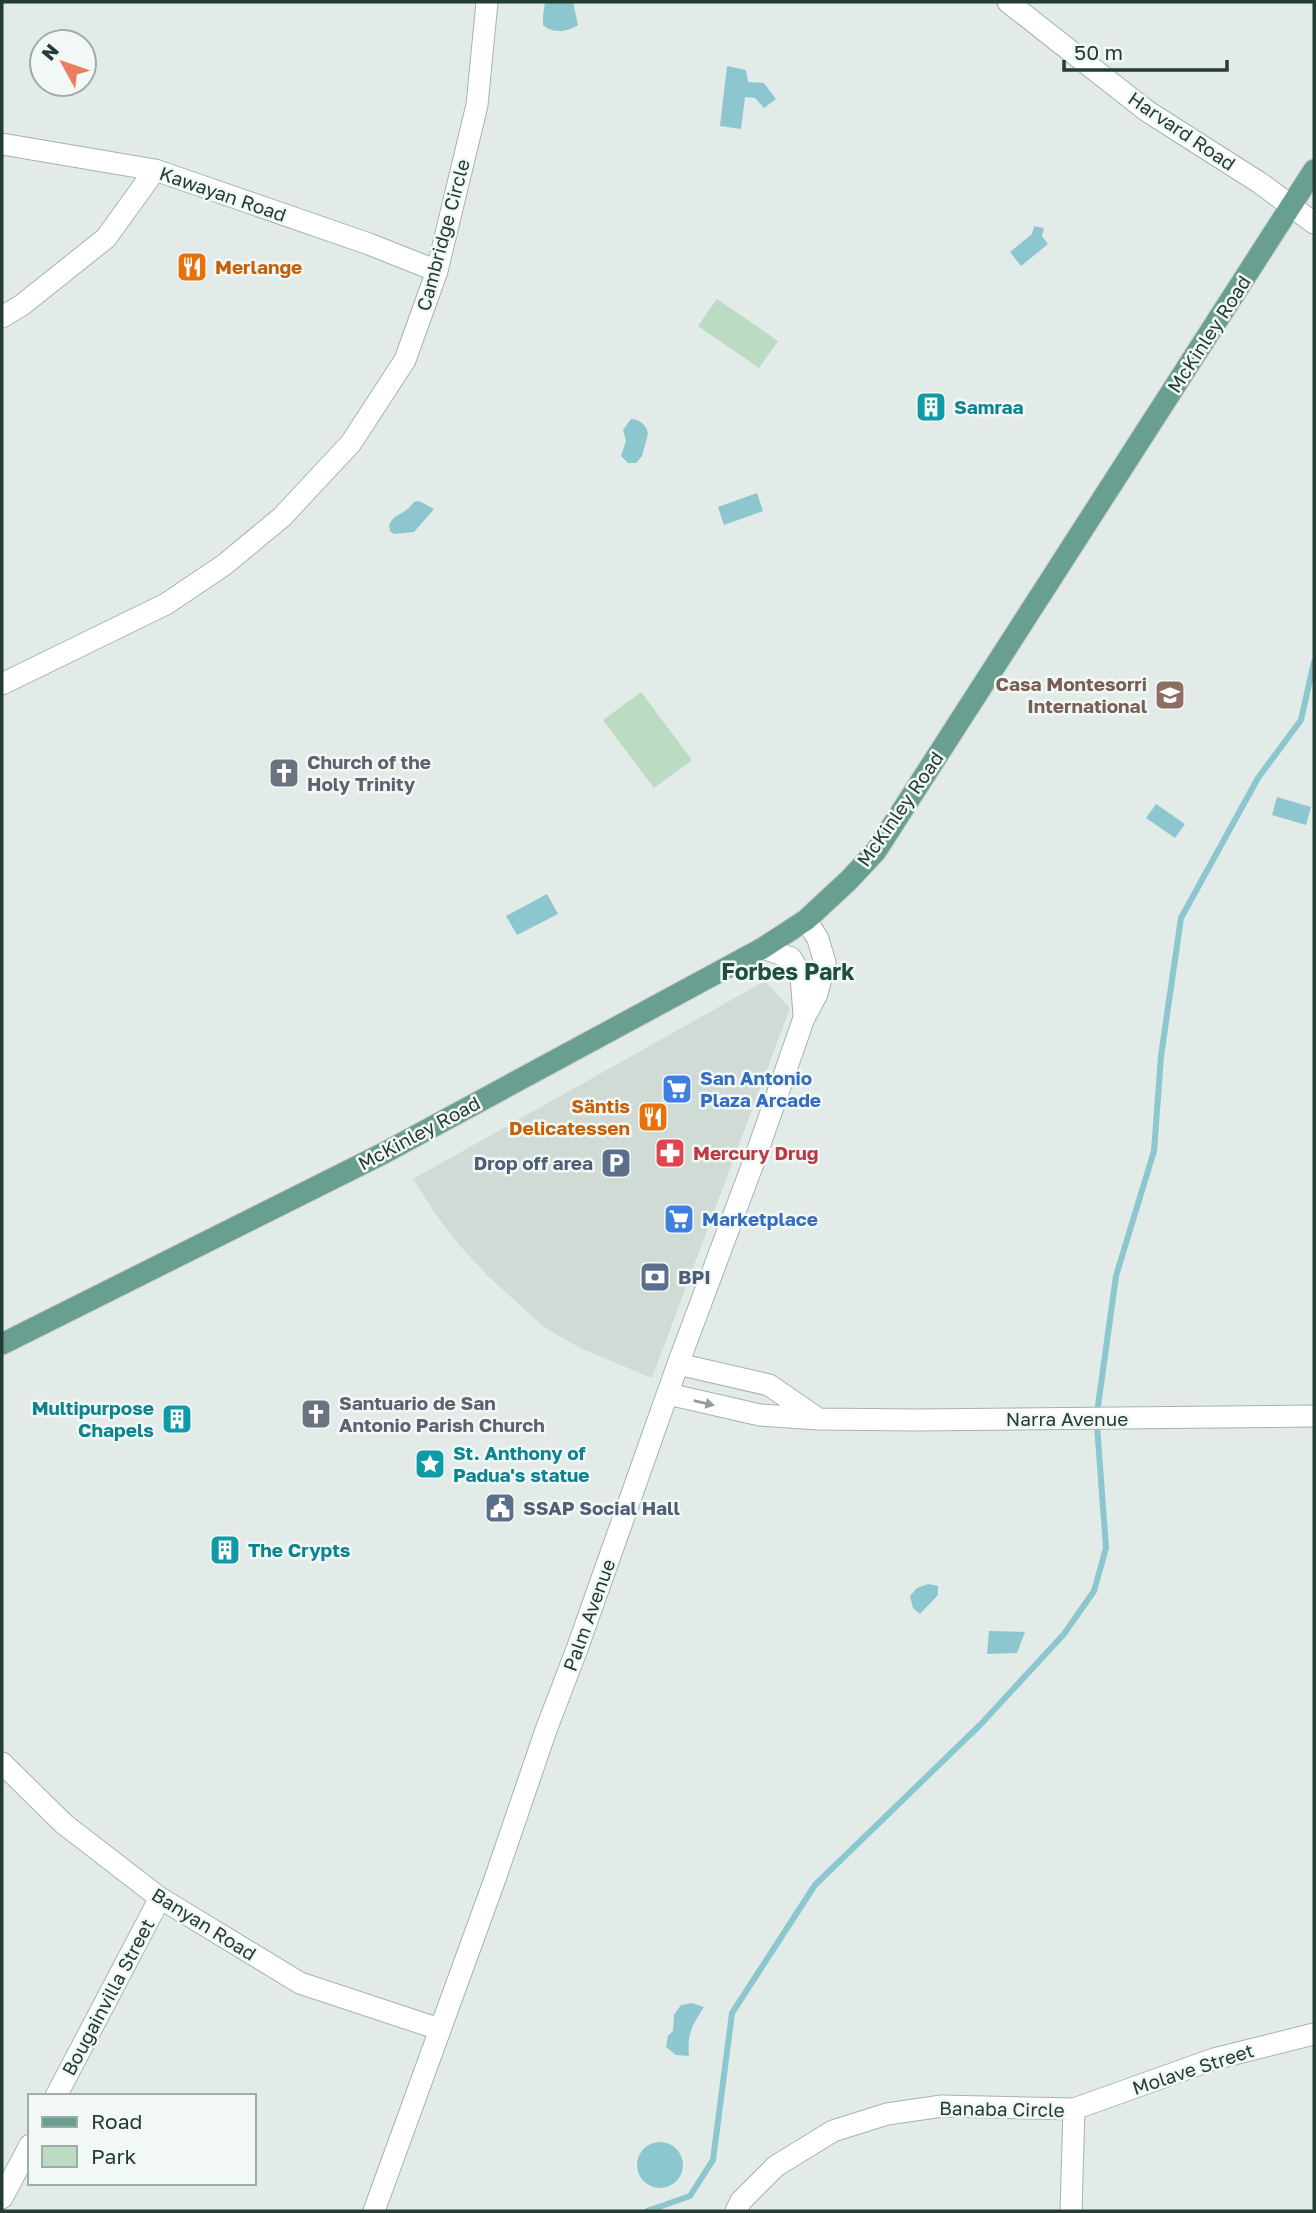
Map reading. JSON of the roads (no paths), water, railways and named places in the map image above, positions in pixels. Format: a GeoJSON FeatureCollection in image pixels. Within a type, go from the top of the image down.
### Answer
{"type":"FeatureCollection","features":[{"type":"Feature","properties":{"kind":"main road","name":"McKinley Road"},"geometry":{"type":"LineString","coordinates":[[2,1345],[384,1153],[763,948],[806,919],[876,851],[1314,170]]}},
{"type":"Feature","properties":{"kind":"street","name":"Cambridge Circle"},"geometry":{"type":"LineString","coordinates":[[2,684],[166,604],[224,565],[282,517],[351,443],[405,360],[437,271],[477,105],[486,2]]}},
{"type":"Feature","properties":{"kind":"street","name":"Harvard Road"},"geometry":{"type":"LineString","coordinates":[[1008,2],[1147,111],[1260,183],[1314,223]]}},
{"type":"Feature","properties":{"kind":"street","name":"Kawayan Road"},"geometry":{"type":"LineString","coordinates":[[2,144],[155,170],[369,244],[437,271]]}},
{"type":"Feature","properties":{"kind":"street"},"geometry":{"type":"LineString","coordinates":[[2,317],[22,305],[106,237],[155,170]]}},
{"type":"Feature","properties":{"kind":"street","name":"Palm Avenue"},"geometry":{"type":"LineString","coordinates":[[374,2211],[667,1394],[804,1018],[817,994],[825,963],[818,940],[806,919]]}},
{"type":"Feature","properties":{"kind":"street","name":"Palm Avenue"},"geometry":{"type":"LineString","coordinates":[[763,948],[790,958],[801,975],[804,1018]]}},
{"type":"Feature","properties":{"kind":"street"},"geometry":{"type":"LineString","coordinates":[[678,1364],[769,1385],[819,1419]]}},
{"type":"Feature","properties":{"kind":"street","name":"Narra Avenue"},"geometry":{"type":"LineString","coordinates":[[667,1394],[760,1415],[819,1419],[1314,1416]]}},
{"type":"Feature","properties":{"kind":"street","name":"Banyan Road"},"geometry":{"type":"LineString","coordinates":[[2,1763],[64,1824],[160,1898],[300,1983],[439,2029]]}},
{"type":"Feature","properties":{"kind":"street","name":"Bougainvilla Street"},"geometry":{"type":"LineString","coordinates":[[57,2094],[160,1898]]}},
{"type":"Feature","properties":{"kind":"street","name":"Molave Street"},"geometry":{"type":"LineString","coordinates":[[1074,2109],[1214,2059],[1314,2034]]}},
{"type":"Feature","properties":{"kind":"street","name":"Banaba Circle"},"geometry":{"type":"LineString","coordinates":[[736,2211],[741,2201],[776,2166],[833,2131],[887,2114],[942,2106],[1074,2109],[1071,2211]]}},
{"type":"Feature","properties":{"kind":"street"},"geometry":{"type":"LineString","coordinates":[[2,2198],[28,2149]]}},
{"type":"Feature","properties":{"kind":"water"},"geometry":{"type":"Polygon","coordinates":[[[545,2],[573,2],[578,25],[560,31],[547,28],[543,25],[545,2]]]}},
{"type":"Feature","properties":{"kind":"water"},"geometry":{"type":"Polygon","coordinates":[[[727,66],[746,70],[748,82],[764,83],[776,99],[764,108],[755,98],[745,97],[741,129],[720,126],[727,66]]]}},
{"type":"Feature","properties":{"kind":"water"},"geometry":{"type":"Polygon","coordinates":[[[1034,226],[1044,228],[1042,236],[1048,244],[1021,266],[1010,252],[1032,234],[1034,226]]]}},
{"type":"Feature","properties":{"kind":"water"},"geometry":{"type":"Polygon","coordinates":[[[631,419],[642,424],[648,434],[642,456],[636,463],[628,463],[621,456],[626,441],[623,430],[631,419]]]}},
{"type":"Feature","properties":{"kind":"water"},"geometry":{"type":"Polygon","coordinates":[[[757,493],[763,511],[724,525],[718,507],[757,493]]]}},
{"type":"Feature","properties":{"kind":"water"},"geometry":{"type":"Polygon","coordinates":[[[419,501],[434,509],[414,532],[394,534],[390,531],[389,525],[394,518],[419,501]]]}},
{"type":"Feature","properties":{"kind":"water"},"geometry":{"type":"Polygon","coordinates":[[[1277,797],[1311,807],[1306,825],[1272,815],[1277,797]]]}},
{"type":"Feature","properties":{"kind":"water"},"geometry":{"type":"Polygon","coordinates":[[[1156,804],[1185,824],[1175,838],[1146,818],[1156,804]]]}},
{"type":"Feature","properties":{"kind":"water"},"geometry":{"type":"Polygon","coordinates":[[[547,894],[558,914],[517,935],[506,916],[547,894]]]}},
{"type":"Feature","properties":{"kind":"water"},"geometry":{"type":"Polygon","coordinates":[[[928,1584],[938,1586],[938,1595],[920,1614],[913,1608],[910,1596],[917,1588],[928,1584]]]}},
{"type":"Feature","properties":{"kind":"water"},"geometry":{"type":"Polygon","coordinates":[[[989,1631],[1025,1632],[1017,1653],[987,1654],[989,1631]]]}},
{"type":"Feature","properties":{"kind":"water"},"geometry":{"type":"Polygon","coordinates":[[[692,2003],[704,2007],[691,2030],[689,2056],[676,2055],[666,2047],[668,2036],[673,2031],[674,2015],[681,2005],[692,2003]]]}},
{"type":"Feature","properties":{"kind":"water"},"geometry":{"type":"Polygon","coordinates":[[[660,2142],[676,2149],[683,2165],[676,2181],[660,2188],[644,2181],[637,2165],[644,2149],[660,2142]]]}},
{"type":"Feature","properties":{"kind":"waterway"},"geometry":{"type":"LineString","coordinates":[[1097,1413],[1116,1276],[1154,1151],[1161,1056],[1181,918],[1258,778],[1301,720],[1314,662]]}},
{"type":"Feature","properties":{"kind":"waterway"},"geometry":{"type":"LineString","coordinates":[[647,2211],[690,2196],[713,2160],[732,2013],[815,1885],[981,1724],[1064,1634],[1094,1591],[1106,1548],[1097,1425]]}},
{"type":"Feature","properties":{"kind":"place","name":"Merlange"},"geometry":{"type":"Point","coordinates":[192,267]}},
{"type":"Feature","properties":{"kind":"place","name":"Samraa"},"geometry":{"type":"Point","coordinates":[931,407]}},
{"type":"Feature","properties":{"kind":"place","name":"Casa Montesorri International"},"geometry":{"type":"Point","coordinates":[1170,695]}},
{"type":"Feature","properties":{"kind":"place","name":"Church of the Holy Trinity"},"geometry":{"type":"Point","coordinates":[284,773]}},
{"type":"Feature","properties":{"kind":"place","name":"San Antonio Plaza Arcade"},"geometry":{"type":"Point","coordinates":[677,1089]}},
{"type":"Feature","properties":{"kind":"place","name":"Säntis Delicatessen"},"geometry":{"type":"Point","coordinates":[653,1117]}},
{"type":"Feature","properties":{"kind":"place","name":"Mercury Drug"},"geometry":{"type":"Point","coordinates":[670,1153]}},
{"type":"Feature","properties":{"kind":"place","name":"Drop off area"},"geometry":{"type":"Point","coordinates":[616,1163]}},
{"type":"Feature","properties":{"kind":"place","name":"Marketplace"},"geometry":{"type":"Point","coordinates":[679,1219]}},
{"type":"Feature","properties":{"kind":"place","name":"BPI"},"geometry":{"type":"Point","coordinates":[655,1277]}},
{"type":"Feature","properties":{"kind":"place","name":"Santuario de San Antonio Parish Church"},"geometry":{"type":"Point","coordinates":[316,1414]}},
{"type":"Feature","properties":{"kind":"place","name":"Multipurpose Chapels"},"geometry":{"type":"Point","coordinates":[177,1419]}},
{"type":"Feature","properties":{"kind":"place","name":"St. Anthony of Padua's statue"},"geometry":{"type":"Point","coordinates":[430,1464]}},
{"type":"Feature","properties":{"kind":"place","name":"SSAP Social Hall"},"geometry":{"type":"Point","coordinates":[500,1508]}},
{"type":"Feature","properties":{"kind":"place","name":"The Crypts"},"geometry":{"type":"Point","coordinates":[225,1550]}},
{"type":"Feature","properties":{"kind":"district","name":"Forbes Park"},"geometry":{"type":"Point","coordinates":[788,972]}}]}
